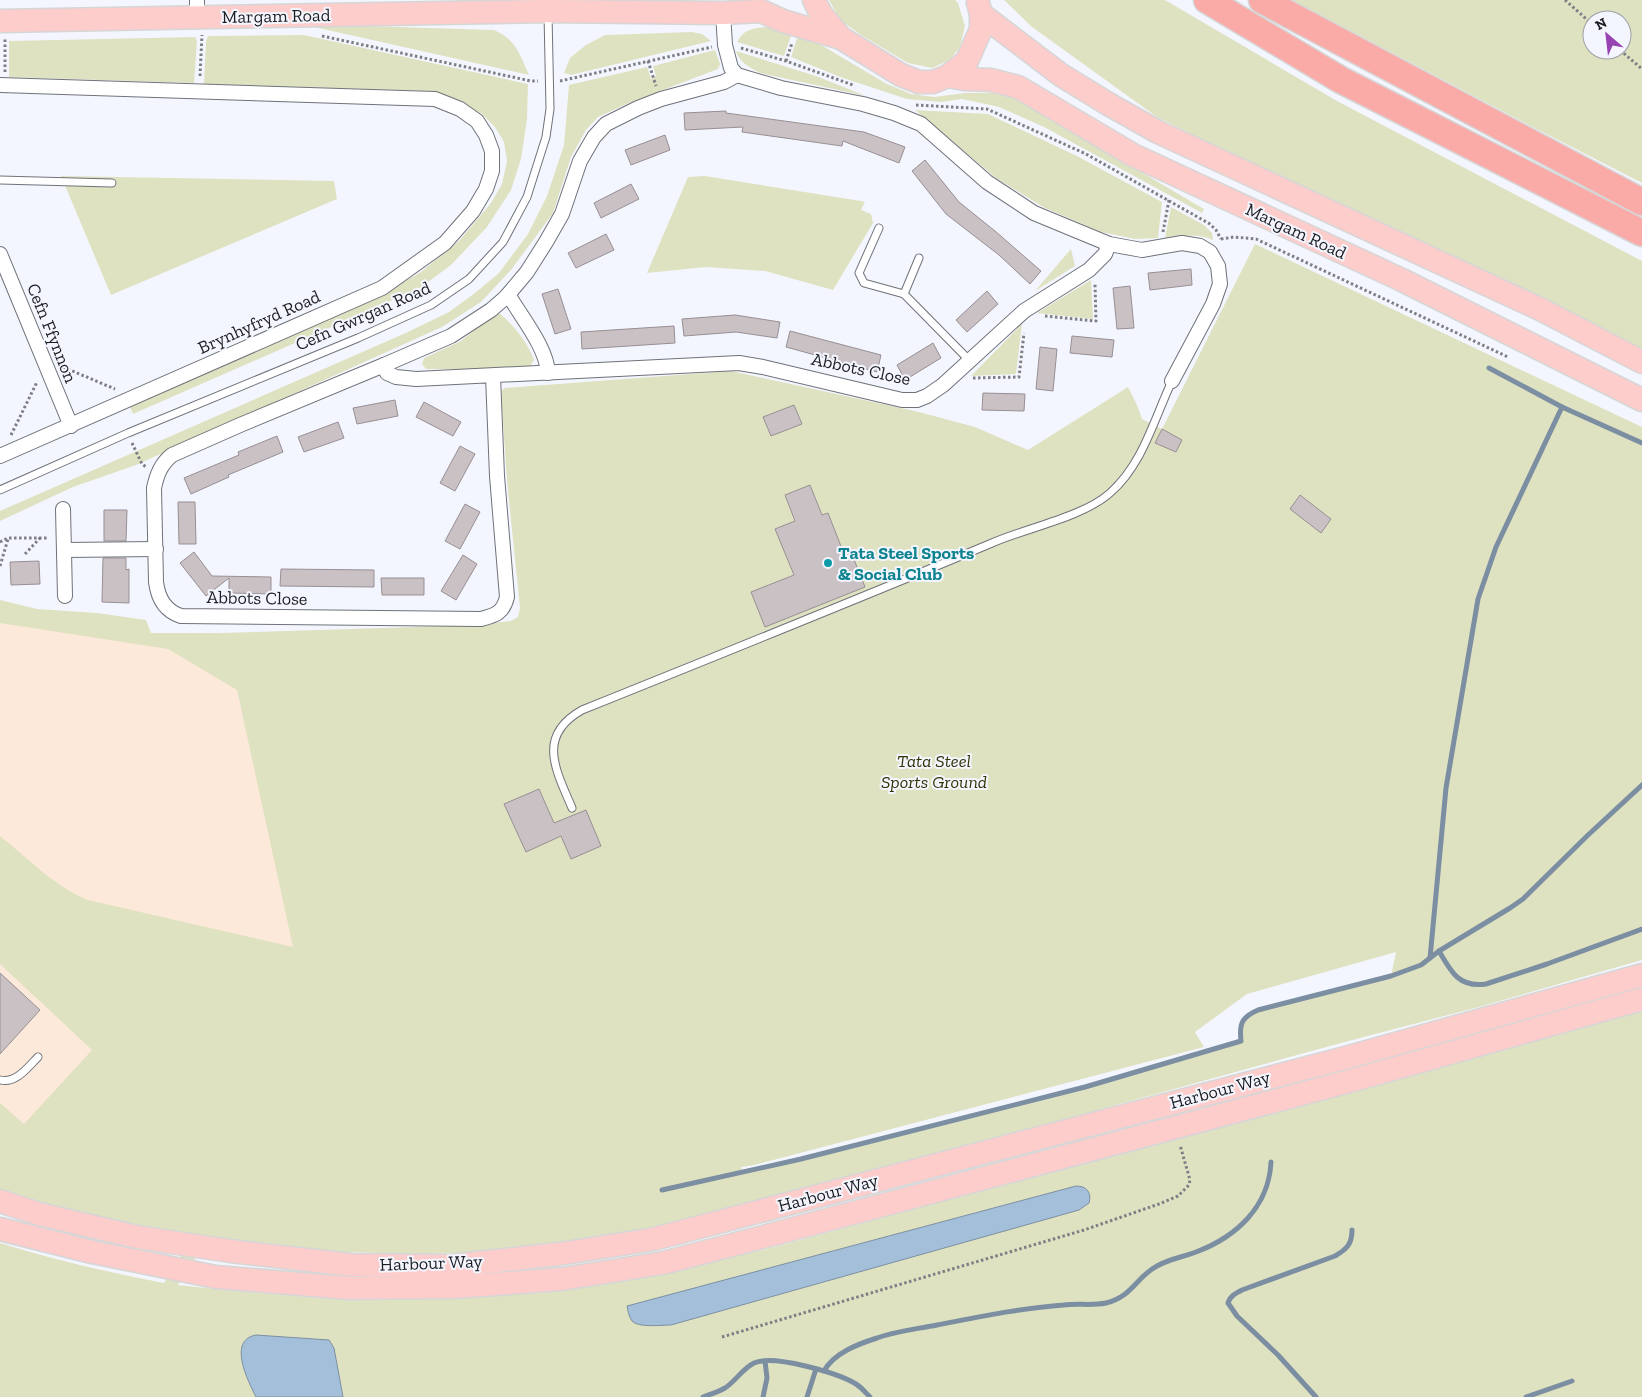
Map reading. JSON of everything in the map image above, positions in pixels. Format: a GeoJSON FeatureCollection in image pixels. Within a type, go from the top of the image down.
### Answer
{"type":"FeatureCollection","features":[{"type":"Feature","properties":{"kind":"highway"},"geometry":{"type":"LineString","coordinates":[[1207,0],[1341,80],[1642,233]]}},
{"type":"Feature","properties":{"kind":"highway"},"geometry":{"type":"LineString","coordinates":[[1262,0],[1642,202]]}},
{"type":"Feature","properties":{"kind":"main road"},"geometry":{"type":"LineString","coordinates":[[814,0],[821,14],[841,38],[901,75],[919,82],[933,82],[948,76],[967,61],[981,29],[978,7]]}},
{"type":"Feature","properties":{"kind":"main road","name":"Margam Road"},"geometry":{"type":"LineString","coordinates":[[3,21],[199,11],[723,13],[768,6],[784,21],[841,38]]}},
{"type":"Feature","properties":{"kind":"main road","name":"Margam Road"},"geometry":{"type":"LineString","coordinates":[[978,7],[1061,75],[1158,132],[1540,309],[1642,362]]}},
{"type":"Feature","properties":{"kind":"main road","name":"Margam Road"},"geometry":{"type":"LineString","coordinates":[[948,76],[964,79],[991,80],[1018,87],[1133,155],[1402,280],[1642,400]]}},
{"type":"Feature","properties":{"kind":"main road","name":"Harbour Way"},"geometry":{"type":"LineString","coordinates":[[0,1201],[38,1214],[138,1237],[230,1251],[351,1265],[450,1266],[559,1254],[654,1239],[1345,1058],[1642,974]]}},
{"type":"Feature","properties":{"kind":"main road","name":"Harbour Way"},"geometry":{"type":"LineString","coordinates":[[0,1229],[92,1252],[216,1277],[348,1288],[454,1287],[562,1279],[663,1263],[1350,1081],[1642,999]]}},
{"type":"Feature","properties":{"kind":"street"},"geometry":{"type":"LineString","coordinates":[[723,13],[725,45],[731,68],[737,75],[780,88],[863,104],[922,124],[987,182],[1034,213],[1109,244],[1142,250],[1182,243],[1200,246],[1210,252],[1218,266],[1220,284],[1213,304],[1172,381]]}},
{"type":"Feature","properties":{"kind":"street","name":"Abbots Close"},"geometry":{"type":"LineString","coordinates":[[493,376],[497,476],[507,597],[501,611],[493,616],[481,619],[181,616],[167,608],[157,592],[154,488],[158,473],[164,462],[172,455],[240,425],[452,336],[491,310],[506,297],[527,272],[562,214],[580,161],[594,137],[606,124],[660,99],[724,82],[737,75]]}},
{"type":"Feature","properties":{"kind":"street"},"geometry":{"type":"LineString","coordinates":[[2,85],[199,91]]}},
{"type":"Feature","properties":{"kind":"street","name":"Brynhyfryd Road"},"geometry":{"type":"LineString","coordinates":[[0,456],[382,288],[444,243],[472,211],[486,189],[492,171],[492,151],[486,135],[477,121],[460,109],[435,99],[199,91]]}},
{"type":"Feature","properties":{"kind":"street","name":"Abbots Close"},"geometry":{"type":"LineString","coordinates":[[384,366],[387,373],[396,377],[416,379],[739,363],[902,400],[917,400],[927,396],[943,385],[1024,311],[1089,270],[1105,254],[1109,244]]}},
{"type":"Feature","properties":{"kind":"street","name":"Cefn Ffynnon"},"geometry":{"type":"LineString","coordinates":[[0,254],[71,426]]}},
{"type":"Feature","properties":{"kind":"street"},"geometry":{"type":"LineString","coordinates":[[506,297],[511,299],[532,334],[543,354],[548,367],[548,373]]}},
{"type":"Feature","properties":{"kind":"street"},"geometry":{"type":"LineString","coordinates":[[64,509],[65,596]]}},
{"type":"Feature","properties":{"kind":"street"},"geometry":{"type":"LineString","coordinates":[[64,544],[156,550]]}},
{"type":"Feature","properties":{"kind":"lane","name":"Cefn Gwrgan Road"},"geometry":{"type":"LineString","coordinates":[[0,490],[128,433],[366,334],[431,304],[469,278],[503,242],[527,197],[546,137],[550,109],[548,12]]}},
{"type":"Feature","properties":{"kind":"lane"},"geometry":{"type":"LineString","coordinates":[[0,180],[112,182]]}},
{"type":"Feature","properties":{"kind":"lane"},"geometry":{"type":"LineString","coordinates":[[879,228],[859,273],[864,283],[904,294],[965,365]]}},
{"type":"Feature","properties":{"kind":"lane"},"geometry":{"type":"LineString","coordinates":[[904,294],[919,258]]}},
{"type":"Feature","properties":{"kind":"lane"},"geometry":{"type":"LineString","coordinates":[[572,808],[556,766],[554,749],[555,737],[572,716],[582,710],[744,646],[1007,537],[1082,510],[1095,503],[1113,491],[1135,463],[1172,381]]}},
{"type":"Feature","properties":{"kind":"lane"},"geometry":{"type":"LineString","coordinates":[[0,1080],[11,1081],[38,1057]]}},
{"type":"Feature","properties":{"kind":"path"},"geometry":{"type":"LineString","coordinates":[[1565,0],[1582,15]]}},
{"type":"Feature","properties":{"kind":"path"},"geometry":{"type":"LineString","coordinates":[[199,11],[199,91]]}},
{"type":"Feature","properties":{"kind":"path"},"geometry":{"type":"LineString","coordinates":[[2,85],[3,21]]}},
{"type":"Feature","properties":{"kind":"path"},"geometry":{"type":"LineString","coordinates":[[315,34],[531,81],[562,81],[725,45],[736,46],[786,61],[859,87]]}},
{"type":"Feature","properties":{"kind":"path"},"geometry":{"type":"LineString","coordinates":[[786,61],[794,38]]}},
{"type":"Feature","properties":{"kind":"path"},"geometry":{"type":"LineString","coordinates":[[1632,60],[1642,69]]}},
{"type":"Feature","properties":{"kind":"path"},"geometry":{"type":"LineString","coordinates":[[648,61],[660,99]]}},
{"type":"Feature","properties":{"kind":"path"},"geometry":{"type":"LineString","coordinates":[[907,103],[987,109],[1086,154],[1169,200],[1210,224],[1221,239]]}},
{"type":"Feature","properties":{"kind":"path"},"geometry":{"type":"LineString","coordinates":[[1163,247],[1162,238],[1169,200]]}},
{"type":"Feature","properties":{"kind":"path"},"geometry":{"type":"LineString","coordinates":[[1210,252],[1221,239],[1234,237],[1256,239],[1516,361]]}},
{"type":"Feature","properties":{"kind":"path"},"geometry":{"type":"LineString","coordinates":[[1024,311],[1032,315],[1096,321],[1094,275],[1089,270]]}},
{"type":"Feature","properties":{"kind":"path"},"geometry":{"type":"LineString","coordinates":[[965,365],[969,378],[1019,377],[1025,320],[1024,311]]}},
{"type":"Feature","properties":{"kind":"path"},"geometry":{"type":"LineString","coordinates":[[0,542],[8,538],[40,538],[64,544]]}},
{"type":"Feature","properties":{"kind":"path"},"geometry":{"type":"LineString","coordinates":[[0,566],[8,538]]}},
{"type":"Feature","properties":{"kind":"path"},"geometry":{"type":"LineString","coordinates":[[25,554],[40,538]]}},
{"type":"Feature","properties":{"kind":"path"},"geometry":{"type":"LineString","coordinates":[[722,1336],[1084,1230],[1178,1196],[1189,1185],[1190,1180],[1175,1127]]}},
{"type":"Feature","properties":{"kind":"shaded area"},"geometry":{"type":"Polygon","coordinates":[[[0,623],[151,633],[220,633],[237,690],[270,835],[294,947],[309,1046],[302,1066],[291,1081],[0,1176],[0,623]]]}},
{"type":"Feature","properties":{"kind":"green space"},"geometry":{"type":"Polygon","coordinates":[[[829,0],[955,0],[958,3],[965,26],[960,47],[950,60],[932,68],[908,63],[840,20],[829,0]]]}},
{"type":"Feature","properties":{"kind":"green space"},"geometry":{"type":"Polygon","coordinates":[[[1004,0],[1165,0],[1337,101],[1642,261],[1642,349],[1470,264],[1282,180],[1157,117],[1032,27],[1004,0]]]}},
{"type":"Feature","properties":{"kind":"green space"},"geometry":{"type":"Polygon","coordinates":[[[1292,0],[1642,0],[1642,183],[1523,122],[1292,0]]]}},
{"type":"Feature","properties":{"kind":"green space"},"geometry":{"type":"Polygon","coordinates":[[[367,26],[494,30],[507,38],[516,48],[529,75],[314,27],[367,26]]]}},
{"type":"Feature","properties":{"kind":"green space"},"geometry":{"type":"Polygon","coordinates":[[[777,27],[793,30],[784,56],[737,42],[744,33],[754,28],[777,27]]]}},
{"type":"Feature","properties":{"kind":"green space"},"geometry":{"type":"Polygon","coordinates":[[[692,32],[702,34],[711,41],[571,75],[564,73],[570,58],[586,45],[605,35],[692,32]]]}},
{"type":"Feature","properties":{"kind":"green space"},"geometry":{"type":"Polygon","coordinates":[[[799,32],[887,84],[911,94],[934,97],[965,93],[1000,93],[1024,103],[1204,209],[1202,213],[1044,127],[999,107],[962,99],[941,102],[907,99],[840,77],[791,57],[799,32]]]}},
{"type":"Feature","properties":{"kind":"green space"},"geometry":{"type":"Polygon","coordinates":[[[304,35],[528,84],[527,119],[521,159],[511,190],[487,227],[451,265],[420,288],[133,414],[130,407],[380,296],[421,272],[459,241],[491,203],[502,184],[507,161],[504,142],[495,127],[481,113],[427,91],[204,84],[206,41],[208,36],[304,35]]]}},
{"type":"Feature","properties":{"kind":"green space"},"geometry":{"type":"Polygon","coordinates":[[[195,37],[197,41],[194,83],[9,77],[9,41],[195,37]]]}},
{"type":"Feature","properties":{"kind":"green space"},"geometry":{"type":"Polygon","coordinates":[[[715,50],[720,64],[718,69],[598,117],[586,130],[571,157],[553,213],[511,270],[481,302],[442,327],[136,465],[73,487],[0,521],[0,511],[408,332],[449,312],[499,273],[528,234],[547,196],[564,145],[569,85],[647,67],[651,79],[656,76],[653,66],[715,50]]]}},
{"type":"Feature","properties":{"kind":"green space"},"geometry":{"type":"Polygon","coordinates":[[[736,51],[816,76],[866,96],[760,73],[742,62],[736,51]]]}},
{"type":"Feature","properties":{"kind":"green space"},"geometry":{"type":"Polygon","coordinates":[[[915,110],[988,114],[1077,156],[1162,202],[1158,238],[1135,239],[1101,232],[1043,207],[996,178],[915,110]]]}},
{"type":"Feature","properties":{"kind":"green space"},"geometry":{"type":"Polygon","coordinates":[[[61,176],[334,181],[337,199],[111,295],[61,176]]]}},
{"type":"Feature","properties":{"kind":"green space"},"geometry":{"type":"Polygon","coordinates":[[[705,176],[865,202],[861,210],[871,214],[873,223],[833,290],[765,271],[706,267],[647,273],[688,177],[705,176]]]}},
{"type":"Feature","properties":{"kind":"green space"},"geometry":{"type":"Polygon","coordinates":[[[1171,207],[1204,225],[1212,233],[1213,240],[1195,236],[1165,238],[1171,207]]]}},
{"type":"Feature","properties":{"kind":"green space","name":"Tata Steel Sports Ground"},"geometry":{"type":"Polygon","coordinates":[[[1255,244],[1642,427],[1642,960],[1479,1007],[1341,1043],[689,1223],[599,1240],[461,1253],[340,1252],[207,1241],[178,1285],[333,1299],[424,1298],[601,1284],[763,1250],[1642,1010],[1642,1397],[0,1397],[0,1243],[81,1265],[164,1283],[191,1238],[58,1209],[0,1193],[0,1103],[24,1124],[92,1050],[0,964],[0,836],[64,888],[88,900],[293,947],[237,690],[168,649],[0,623],[0,600],[37,609],[97,613],[146,620],[151,633],[220,633],[478,625],[511,621],[518,617],[520,608],[507,481],[501,393],[505,388],[731,371],[919,412],[975,427],[1028,450],[1128,387],[1142,419],[1162,429],[1255,244]],[[1396,952],[1247,994],[1195,1032],[1204,1047],[741,1167],[744,1173],[1085,1087],[1240,1041],[1241,1025],[1248,1016],[1258,1010],[1391,976],[1396,952]]]}},
{"type":"Feature","properties":{"kind":"green space"},"geometry":{"type":"Polygon","coordinates":[[[1071,249],[1075,266],[1035,291],[1071,249]]]}},
{"type":"Feature","properties":{"kind":"green space"},"geometry":{"type":"Polygon","coordinates":[[[1091,280],[1093,319],[1037,313],[1091,280]]]}},
{"type":"Feature","properties":{"kind":"green space"},"geometry":{"type":"Polygon","coordinates":[[[499,313],[520,334],[532,354],[534,360],[526,369],[426,369],[422,364],[424,358],[461,341],[494,314],[499,313]]]}},
{"type":"Feature","properties":{"kind":"green space"},"geometry":{"type":"Polygon","coordinates":[[[1022,324],[1016,374],[971,376],[1022,324]]]}},
{"type":"Feature","properties":{"kind":"water"},"geometry":{"type":"Polygon","coordinates":[[[1076,1186],[1086,1189],[1090,1196],[1089,1203],[1079,1210],[671,1325],[639,1325],[632,1321],[629,1314],[627,1306],[1076,1186]]]}},
{"type":"Feature","properties":{"kind":"water"},"geometry":{"type":"Polygon","coordinates":[[[256,1335],[329,1340],[334,1348],[343,1397],[256,1397],[245,1372],[241,1353],[247,1338],[256,1335]]]}},
{"type":"Feature","properties":{"kind":"building"},"geometry":{"type":"Polygon","coordinates":[[[726,111],[726,113],[864,132],[905,147],[899,163],[843,141],[842,146],[742,132],[743,127],[685,130],[684,113],[726,111]]]}},
{"type":"Feature","properties":{"kind":"building"},"geometry":{"type":"Polygon","coordinates":[[[665,135],[670,150],[631,165],[625,150],[665,135]]]}},
{"type":"Feature","properties":{"kind":"building"},"geometry":{"type":"Polygon","coordinates":[[[925,160],[959,202],[1041,271],[1030,284],[999,255],[946,214],[912,171],[925,160]]]}},
{"type":"Feature","properties":{"kind":"building"},"geometry":{"type":"Polygon","coordinates":[[[631,184],[639,199],[601,218],[594,203],[631,184]]]}},
{"type":"Feature","properties":{"kind":"building"},"geometry":{"type":"Polygon","coordinates":[[[606,234],[614,250],[576,268],[568,253],[606,234]]]}},
{"type":"Feature","properties":{"kind":"building"},"geometry":{"type":"Polygon","coordinates":[[[1191,269],[1192,285],[1150,290],[1148,273],[1191,269]]]}},
{"type":"Feature","properties":{"kind":"building"},"geometry":{"type":"Polygon","coordinates":[[[1130,286],[1134,328],[1117,329],[1113,288],[1130,286]]]}},
{"type":"Feature","properties":{"kind":"building"},"geometry":{"type":"Polygon","coordinates":[[[558,289],[571,329],[555,334],[542,294],[558,289]]]}},
{"type":"Feature","properties":{"kind":"building"},"geometry":{"type":"Polygon","coordinates":[[[987,291],[998,304],[967,332],[956,320],[987,291]]]}},
{"type":"Feature","properties":{"kind":"building"},"geometry":{"type":"Polygon","coordinates":[[[735,315],[780,322],[777,338],[736,332],[684,336],[682,319],[735,315]]]}},
{"type":"Feature","properties":{"kind":"building"},"geometry":{"type":"Polygon","coordinates":[[[674,326],[675,343],[582,349],[581,332],[674,326]]]}},
{"type":"Feature","properties":{"kind":"building"},"geometry":{"type":"Polygon","coordinates":[[[790,331],[881,355],[877,372],[786,347],[790,331]]]}},
{"type":"Feature","properties":{"kind":"building"},"geometry":{"type":"Polygon","coordinates":[[[1072,336],[1114,340],[1112,357],[1070,353],[1072,336]]]}},
{"type":"Feature","properties":{"kind":"building"},"geometry":{"type":"Polygon","coordinates":[[[933,343],[941,358],[905,380],[897,365],[933,343]]]}},
{"type":"Feature","properties":{"kind":"building"},"geometry":{"type":"Polygon","coordinates":[[[1040,347],[1057,349],[1053,391],[1036,389],[1040,347]]]}},
{"type":"Feature","properties":{"kind":"building"},"geometry":{"type":"Polygon","coordinates":[[[983,393],[1025,394],[1024,411],[982,410],[983,393]]]}},
{"type":"Feature","properties":{"kind":"building"},"geometry":{"type":"Polygon","coordinates":[[[395,400],[398,416],[357,424],[353,408],[395,400]]]}},
{"type":"Feature","properties":{"kind":"building"},"geometry":{"type":"Polygon","coordinates":[[[424,402],[461,422],[453,436],[416,417],[424,402]]]}},
{"type":"Feature","properties":{"kind":"building"},"geometry":{"type":"Polygon","coordinates":[[[794,405],[802,424],[771,436],[763,417],[794,405]]]}},
{"type":"Feature","properties":{"kind":"building"},"geometry":{"type":"Polygon","coordinates":[[[338,422],[344,438],[304,452],[298,437],[338,422]]]}},
{"type":"Feature","properties":{"kind":"building"},"geometry":{"type":"Polygon","coordinates":[[[1162,429],[1182,440],[1176,452],[1155,443],[1162,429]]]}},
{"type":"Feature","properties":{"kind":"building"},"geometry":{"type":"Polygon","coordinates":[[[277,436],[283,452],[228,475],[229,477],[191,494],[184,478],[239,455],[238,452],[277,436]]]}},
{"type":"Feature","properties":{"kind":"building"},"geometry":{"type":"Polygon","coordinates":[[[460,446],[475,454],[455,491],[440,483],[460,446]]]}},
{"type":"Feature","properties":{"kind":"building","name":"Tata Steel Sports & Social Club"},"geometry":{"type":"Polygon","coordinates":[[[810,485],[822,515],[828,513],[844,554],[851,552],[865,587],[765,627],[751,592],[794,575],[775,529],[795,521],[785,495],[810,485]]]}},
{"type":"Feature","properties":{"kind":"building"},"geometry":{"type":"Polygon","coordinates":[[[1300,495],[1331,519],[1321,533],[1290,509],[1300,495]]]}},
{"type":"Feature","properties":{"kind":"building"},"geometry":{"type":"Polygon","coordinates":[[[178,502],[195,502],[196,544],[179,544],[178,502]]]}},
{"type":"Feature","properties":{"kind":"building"},"geometry":{"type":"Polygon","coordinates":[[[465,504],[480,512],[460,549],[445,541],[465,504]]]}},
{"type":"Feature","properties":{"kind":"building"},"geometry":{"type":"Polygon","coordinates":[[[104,510],[127,510],[126,541],[104,541],[104,510]]]}},
{"type":"Feature","properties":{"kind":"building"},"geometry":{"type":"Polygon","coordinates":[[[194,552],[212,576],[271,577],[271,594],[229,593],[229,578],[206,596],[180,563],[194,552]]]}},
{"type":"Feature","properties":{"kind":"building"},"geometry":{"type":"Polygon","coordinates":[[[463,555],[477,564],[456,600],[441,591],[463,555]]]}},
{"type":"Feature","properties":{"kind":"building"},"geometry":{"type":"Polygon","coordinates":[[[103,558],[126,558],[126,570],[129,569],[129,603],[102,602],[103,558]]]}},
{"type":"Feature","properties":{"kind":"building"},"geometry":{"type":"Polygon","coordinates":[[[39,561],[40,584],[11,585],[10,562],[39,561]]]}},
{"type":"Feature","properties":{"kind":"building"},"geometry":{"type":"Polygon","coordinates":[[[281,569],[374,570],[374,587],[280,586],[281,569]]]}},
{"type":"Feature","properties":{"kind":"building"},"geometry":{"type":"Polygon","coordinates":[[[381,578],[424,578],[424,595],[382,595],[381,578]]]}},
{"type":"Feature","properties":{"kind":"building"},"geometry":{"type":"Polygon","coordinates":[[[539,789],[554,823],[586,810],[601,846],[571,859],[561,836],[526,852],[504,804],[539,789]]]}},
{"type":"Feature","properties":{"kind":"building"},"geometry":{"type":"Polygon","coordinates":[[[0,973],[40,1010],[0,1054],[0,973]]]}},
{"type":"Feature","properties":{"kind":"waterway"},"geometry":{"type":"LineString","coordinates":[[1430,958],[1446,788],[1478,599],[1496,547],[1562,407],[1489,368]]}},
{"type":"Feature","properties":{"kind":"waterway"},"geometry":{"type":"LineString","coordinates":[[1562,407],[1642,443]]}},
{"type":"Feature","properties":{"kind":"waterway"},"geometry":{"type":"LineString","coordinates":[[662,1190],[801,1159],[1085,1087],[1241,1041],[1241,1025],[1243,1021],[1248,1015],[1258,1010],[1391,976],[1421,965],[1439,951],[1523,899],[1642,785]]}},
{"type":"Feature","properties":{"kind":"waterway"},"geometry":{"type":"LineString","coordinates":[[1439,951],[1457,977],[1462,981],[1477,985],[1486,984],[1547,964],[1642,929]]}},
{"type":"Feature","properties":{"kind":"waterway"},"geometry":{"type":"LineString","coordinates":[[824,1371],[834,1359],[847,1350],[862,1343],[892,1334],[1048,1306],[1101,1304],[1115,1300],[1128,1292],[1157,1266],[1211,1246],[1237,1229],[1248,1218],[1264,1193],[1269,1178],[1271,1162]]}},
{"type":"Feature","properties":{"kind":"waterway"},"geometry":{"type":"LineString","coordinates":[[1316,1397],[1278,1355],[1237,1316],[1228,1303],[1235,1294],[1242,1290],[1335,1256],[1348,1246],[1352,1230]]}},
{"type":"Feature","properties":{"kind":"waterway"},"geometry":{"type":"LineString","coordinates":[[703,1397],[725,1388],[754,1363],[763,1361],[790,1363],[821,1370],[856,1384],[870,1397]]}},
{"type":"Feature","properties":{"kind":"waterway"},"geometry":{"type":"LineString","coordinates":[[763,1397],[767,1378],[765,1361]]}},
{"type":"Feature","properties":{"kind":"waterway"},"geometry":{"type":"LineString","coordinates":[[807,1397],[816,1369]]}},
{"type":"Feature","properties":{"kind":"waterway"},"geometry":{"type":"LineString","coordinates":[[1526,1397],[1572,1381]]}},
{"type":"Feature","properties":{"kind":"place","name":"Tata Steel Sports & Social Club"},"geometry":{"type":"Point","coordinates":[828,563]}}]}
